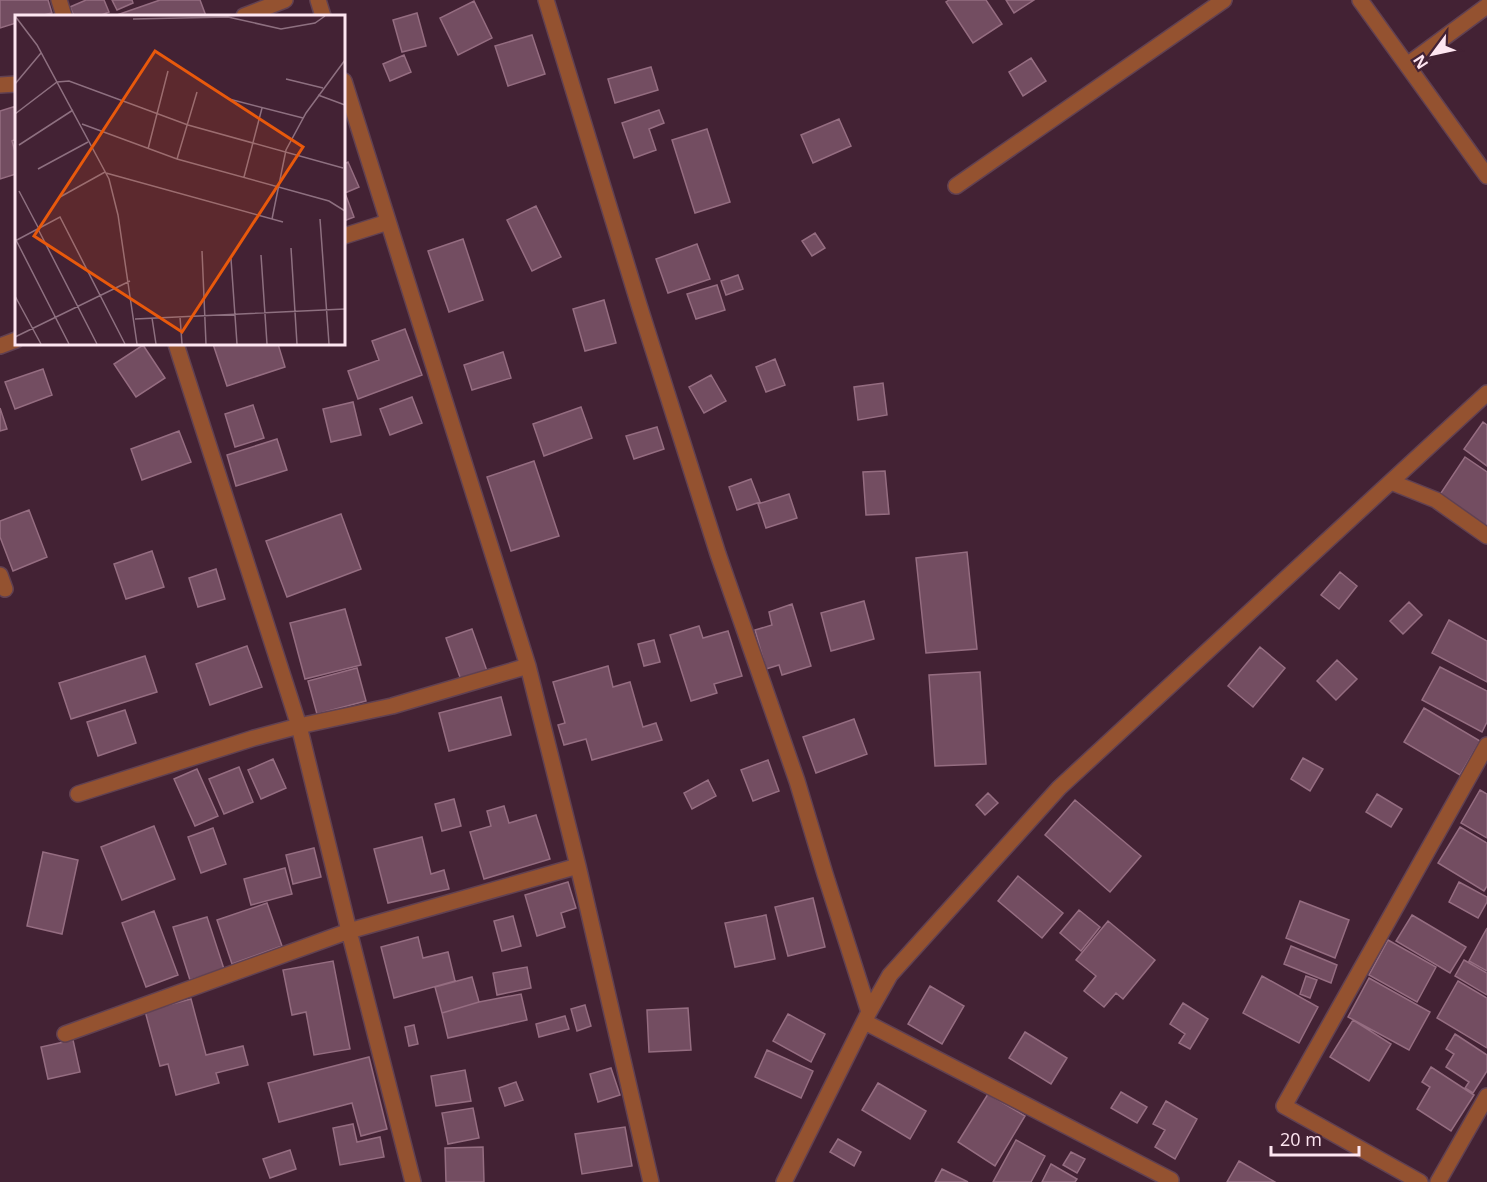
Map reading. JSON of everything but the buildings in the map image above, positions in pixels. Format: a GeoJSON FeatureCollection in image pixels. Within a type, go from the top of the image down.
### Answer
{"type":"FeatureCollection","features":[{"type":"Feature","properties":{"kind":"street"},"geometry":{"type":"LineString","coordinates":[[59,0],[64,15]]}},
{"type":"Feature","properties":{"kind":"street"},"geometry":{"type":"LineString","coordinates":[[247,15],[285,0]]}},
{"type":"Feature","properties":{"kind":"street"},"geometry":{"type":"LineString","coordinates":[[318,0],[323,15]]}},
{"type":"Feature","properties":{"kind":"street"},"geometry":{"type":"LineString","coordinates":[[546,0],[714,543],[797,781],[867,1017],[1172,1180]]}},
{"type":"Feature","properties":{"kind":"street"},"geometry":{"type":"LineString","coordinates":[[957,186],[1224,0]]}},
{"type":"Feature","properties":{"kind":"street"},"geometry":{"type":"LineString","coordinates":[[1360,0],[1487,176]]}},
{"type":"Feature","properties":{"kind":"street"},"geometry":{"type":"LineString","coordinates":[[1407,65],[1487,6]]}},
{"type":"Feature","properties":{"kind":"street"},"geometry":{"type":"LineString","coordinates":[[0,85],[15,84]]}},
{"type":"Feature","properties":{"kind":"street"},"geometry":{"type":"LineString","coordinates":[[345,84],[528,666],[578,866],[651,1182]]}},
{"type":"Feature","properties":{"kind":"street"},"geometry":{"type":"LineString","coordinates":[[345,236],[388,222]]}},
{"type":"Feature","properties":{"kind":"street"},"geometry":{"type":"LineString","coordinates":[[0,346],[15,340]]}},
{"type":"Feature","properties":{"kind":"street"},"geometry":{"type":"LineString","coordinates":[[177,345],[299,726],[413,1182]]}},
{"type":"Feature","properties":{"kind":"street"},"geometry":{"type":"LineString","coordinates":[[784,1182],[890,975],[1059,788],[1487,393]]}},
{"type":"Feature","properties":{"kind":"street"},"geometry":{"type":"LineString","coordinates":[[1391,482],[1436,500],[1487,536]]}},
{"type":"Feature","properties":{"kind":"street"},"geometry":{"type":"LineString","coordinates":[[78,794],[254,738],[392,706],[528,666]]}},
{"type":"Feature","properties":{"kind":"street"},"geometry":{"type":"LineString","coordinates":[[1420,1182],[1284,1106],[1487,745]]}},
{"type":"Feature","properties":{"kind":"street"},"geometry":{"type":"LineString","coordinates":[[65,1034],[349,931],[578,866]]}},
{"type":"Feature","properties":{"kind":"street"},"geometry":{"type":"LineString","coordinates":[[1438,1182],[1487,1095]]}}]}
